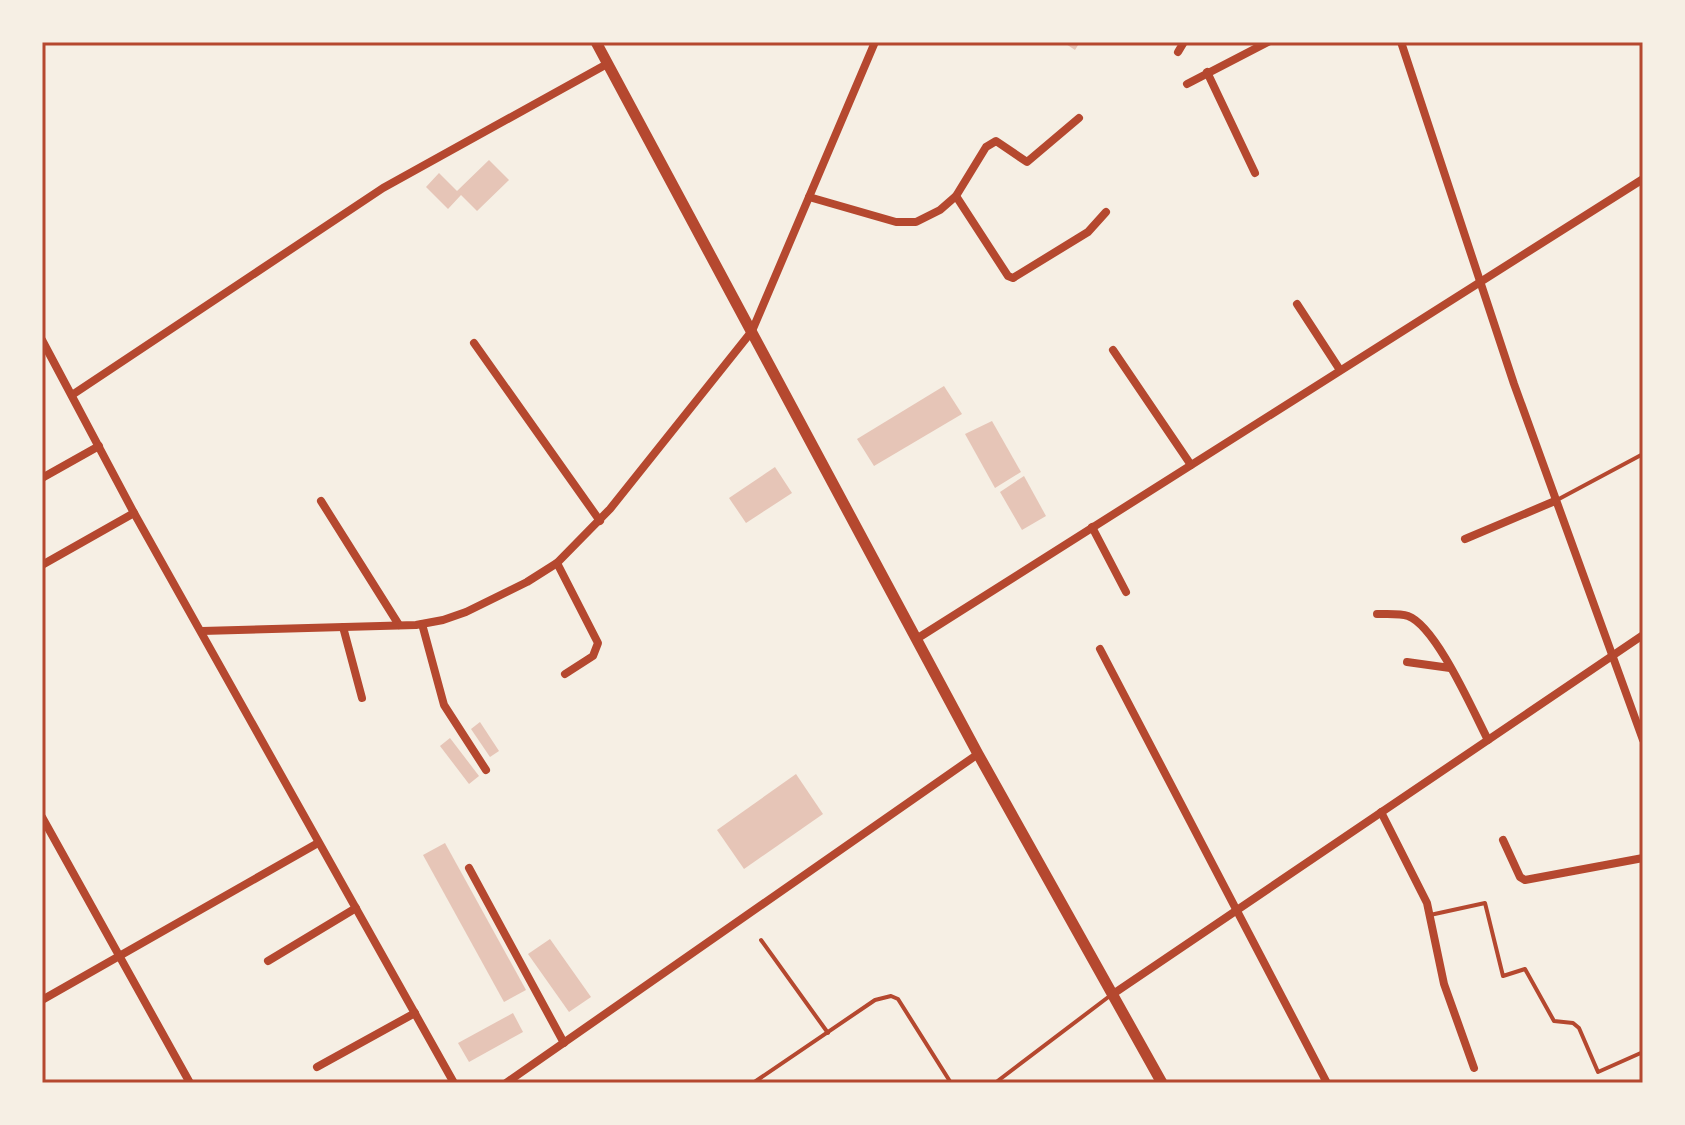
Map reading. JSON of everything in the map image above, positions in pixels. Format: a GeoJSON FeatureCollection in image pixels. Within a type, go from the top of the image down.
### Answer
{"type":"FeatureCollection","features":[{"type":"Feature","properties":{"kind":"street"},"geometry":{"type":"LineString","coordinates":[[596,42],[978,754],[1162,1083]]}},
{"type":"Feature","properties":{"kind":"street"},"geometry":{"type":"LineString","coordinates":[[202,631],[422,624],[466,612],[527,582],[557,563],[600,521],[752,331],[875,42]]}},
{"type":"Feature","properties":{"kind":"street"},"geometry":{"type":"LineString","coordinates":[[1178,52],[1184,42]]}},
{"type":"Feature","properties":{"kind":"street"},"geometry":{"type":"LineString","coordinates":[[1187,84],[1268,42]]}},
{"type":"Feature","properties":{"kind":"street"},"geometry":{"type":"LineString","coordinates":[[1401,42],[1514,384],[1643,740]]}},
{"type":"Feature","properties":{"kind":"street"},"geometry":{"type":"LineString","coordinates":[[72,395],[383,188],[607,64]]}},
{"type":"Feature","properties":{"kind":"street"},"geometry":{"type":"LineString","coordinates":[[1207,72],[1255,173]]}},
{"type":"Feature","properties":{"kind":"street"},"geometry":{"type":"LineString","coordinates":[[809,197],[906,224],[916,222],[940,210],[956,196],[986,147],[993,142],[1027,162],[1079,118]]}},
{"type":"Feature","properties":{"kind":"street"},"geometry":{"type":"LineString","coordinates":[[918,638],[1643,179]]}},
{"type":"Feature","properties":{"kind":"street"},"geometry":{"type":"LineString","coordinates":[[956,196],[1008,276],[1013,278],[1088,232],[1106,212]]}},
{"type":"Feature","properties":{"kind":"street"},"geometry":{"type":"LineString","coordinates":[[1297,304],[1340,370]]}},
{"type":"Feature","properties":{"kind":"street"},"geometry":{"type":"LineString","coordinates":[[42,340],[134,513],[454,1083]]}},
{"type":"Feature","properties":{"kind":"street"},"geometry":{"type":"LineString","coordinates":[[474,343],[600,521]]}},
{"type":"Feature","properties":{"kind":"street"},"geometry":{"type":"LineString","coordinates":[[1113,350],[1191,465]]}},
{"type":"Feature","properties":{"kind":"street"},"geometry":{"type":"LineString","coordinates":[[42,478],[99,446]]}},
{"type":"Feature","properties":{"kind":"street"},"geometry":{"type":"LineString","coordinates":[[321,501],[399,625]]}},
{"type":"Feature","properties":{"kind":"street"},"geometry":{"type":"LineString","coordinates":[[1465,539],[1555,501]]}},
{"type":"Feature","properties":{"kind":"street"},"geometry":{"type":"LineString","coordinates":[[42,565],[134,513]]}},
{"type":"Feature","properties":{"kind":"street"},"geometry":{"type":"LineString","coordinates":[[1092,527],[1126,592]]}},
{"type":"Feature","properties":{"kind":"street"},"geometry":{"type":"LineString","coordinates":[[557,563],[598,643],[593,656],[565,674]]}},
{"type":"Feature","properties":{"kind":"street"},"geometry":{"type":"LineString","coordinates":[[1377,614],[1407,615],[1424,627],[1450,668],[1488,740]]}},
{"type":"Feature","properties":{"kind":"street"},"geometry":{"type":"LineString","coordinates":[[422,624],[444,705],[486,770]]}},
{"type":"Feature","properties":{"kind":"street"},"geometry":{"type":"LineString","coordinates":[[343,627],[362,698]]}},
{"type":"Feature","properties":{"kind":"street"},"geometry":{"type":"LineString","coordinates":[[1113,994],[1643,635]]}},
{"type":"Feature","properties":{"kind":"street"},"geometry":{"type":"LineString","coordinates":[[1100,649],[1327,1083]]}},
{"type":"Feature","properties":{"kind":"street"},"geometry":{"type":"LineString","coordinates":[[1407,662],[1450,668]]}},
{"type":"Feature","properties":{"kind":"street"},"geometry":{"type":"LineString","coordinates":[[506,1083],[978,754]]}},
{"type":"Feature","properties":{"kind":"street"},"geometry":{"type":"LineString","coordinates":[[1381,812],[1421,887],[1444,984],[1474,1068]]}},
{"type":"Feature","properties":{"kind":"street"},"geometry":{"type":"LineString","coordinates":[[42,817],[190,1083]]}},
{"type":"Feature","properties":{"kind":"street"},"geometry":{"type":"LineString","coordinates":[[1503,840],[1520,877],[1525,880],[1643,858]]}},
{"type":"Feature","properties":{"kind":"street"},"geometry":{"type":"LineString","coordinates":[[42,1000],[318,843]]}},
{"type":"Feature","properties":{"kind":"street"},"geometry":{"type":"LineString","coordinates":[[469,868],[564,1043]]}},
{"type":"Feature","properties":{"kind":"street"},"geometry":{"type":"LineString","coordinates":[[268,961],[356,908]]}},
{"type":"Feature","properties":{"kind":"street"},"geometry":{"type":"LineString","coordinates":[[317,1067],[415,1013]]}},
{"type":"Feature","properties":{"kind":"lane"},"geometry":{"type":"LineString","coordinates":[[1555,501],[1643,454]]}},
{"type":"Feature","properties":{"kind":"lane"},"geometry":{"type":"LineString","coordinates":[[1430,915],[1485,903],[1503,976],[1525,969],[1554,1021],[1573,1023],[1579,1028],[1598,1072],[1643,1052]]}},
{"type":"Feature","properties":{"kind":"lane"},"geometry":{"type":"LineString","coordinates":[[761,940],[828,1033]]}},
{"type":"Feature","properties":{"kind":"lane"},"geometry":{"type":"LineString","coordinates":[[995,1083],[1113,994]]}},
{"type":"Feature","properties":{"kind":"lane"},"geometry":{"type":"LineString","coordinates":[[753,1083],[875,1000],[891,996],[898,999],[951,1083]]}},
{"type":"Feature","properties":{"kind":"building"},"geometry":{"type":"Polygon","coordinates":[[[1063,42],[1080,42],[1075,50],[1063,42]]]}},
{"type":"Feature","properties":{"kind":"building"},"geometry":{"type":"Polygon","coordinates":[[[489,160],[509,180],[477,211],[461,195],[448,209],[426,187],[439,173],[457,191],[489,160]]]}},
{"type":"Feature","properties":{"kind":"building"},"geometry":{"type":"Polygon","coordinates":[[[944,386],[962,414],[874,466],[857,439],[944,386]]]}},
{"type":"Feature","properties":{"kind":"building"},"geometry":{"type":"Polygon","coordinates":[[[992,421],[1021,472],[995,488],[965,434],[992,421]]]}},
{"type":"Feature","properties":{"kind":"building"},"geometry":{"type":"Polygon","coordinates":[[[775,467],[792,493],[746,523],[729,498],[775,467]]]}},
{"type":"Feature","properties":{"kind":"building"},"geometry":{"type":"Polygon","coordinates":[[[1024,476],[1046,516],[1022,530],[1000,492],[1024,476]]]}},
{"type":"Feature","properties":{"kind":"building"},"geometry":{"type":"Polygon","coordinates":[[[480,722],[499,751],[490,757],[471,729],[480,722]]]}},
{"type":"Feature","properties":{"kind":"building"},"geometry":{"type":"Polygon","coordinates":[[[450,738],[479,776],[469,784],[440,746],[450,738]]]}},
{"type":"Feature","properties":{"kind":"building"},"geometry":{"type":"Polygon","coordinates":[[[796,774],[823,814],[744,869],[717,830],[796,774]]]}},
{"type":"Feature","properties":{"kind":"building"},"geometry":{"type":"Polygon","coordinates":[[[445,843],[526,990],[504,1002],[423,855],[445,843]]]}},
{"type":"Feature","properties":{"kind":"building"},"geometry":{"type":"Polygon","coordinates":[[[550,939],[591,997],[569,1012],[528,954],[550,939]]]}},
{"type":"Feature","properties":{"kind":"building"},"geometry":{"type":"Polygon","coordinates":[[[513,1013],[523,1032],[469,1062],[458,1043],[513,1013]]]}}]}
